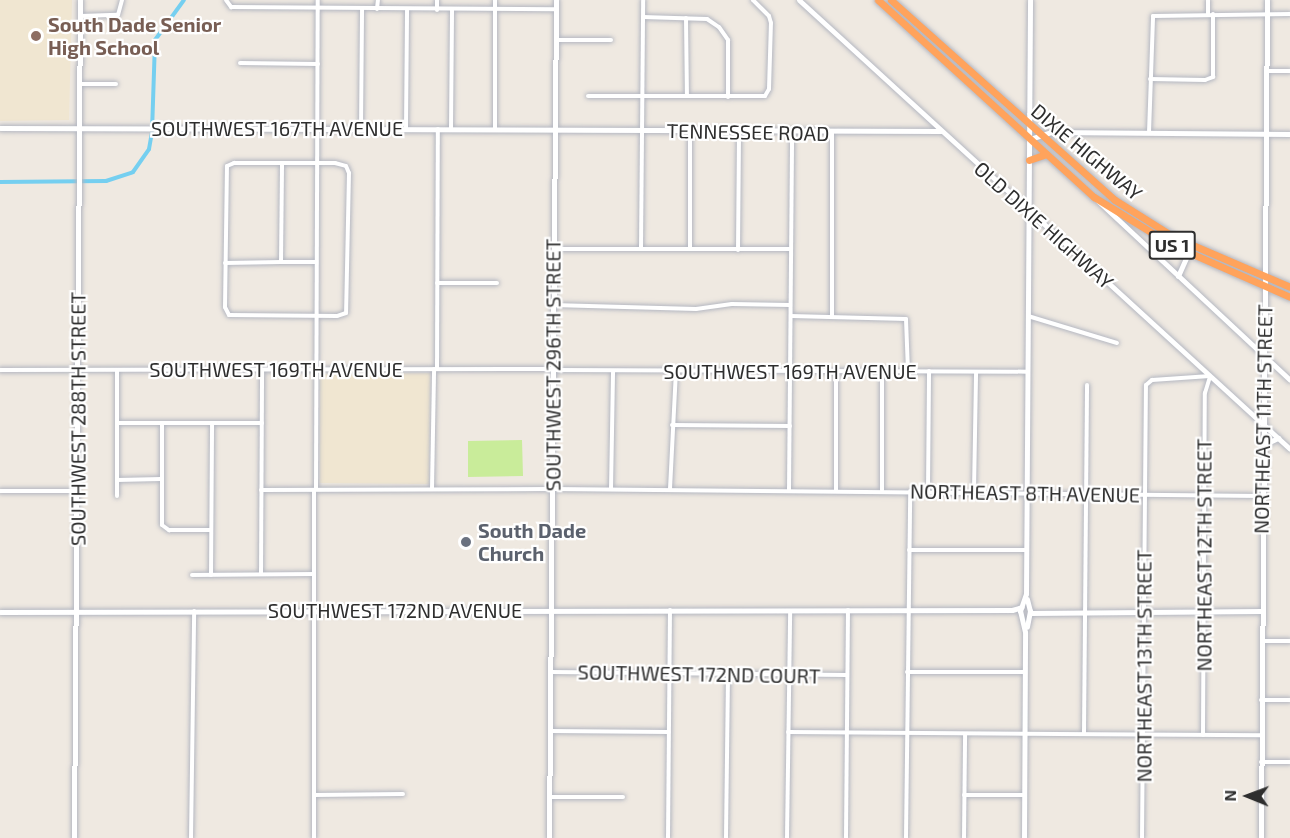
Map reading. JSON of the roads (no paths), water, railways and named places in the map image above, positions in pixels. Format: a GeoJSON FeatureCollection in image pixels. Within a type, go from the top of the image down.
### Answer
{"type":"FeatureCollection","features":[{"type":"Feature","properties":{"kind":"highway","name":"DIXIE HIGHWAY"},"geometry":{"type":"LineString","coordinates":[[878,0],[1094,197]]}},
{"type":"Feature","properties":{"kind":"highway"},"geometry":{"type":"LineString","coordinates":[[885,0],[896,11],[901,9]]}},
{"type":"Feature","properties":{"kind":"highway","name":"DIXIE HIGHWAY"},"geometry":{"type":"LineString","coordinates":[[891,0],[1029,123],[1038,135],[1115,200],[1192,245],[1290,287]]}},
{"type":"Feature","properties":{"kind":"highway"},"geometry":{"type":"LineString","coordinates":[[905,25],[911,24],[950,54]]}},
{"type":"Feature","properties":{"kind":"highway"},"geometry":{"type":"LineString","coordinates":[[984,97],[992,99],[1019,123],[1029,123]]}},
{"type":"Feature","properties":{"kind":"highway"},"geometry":{"type":"LineString","coordinates":[[1029,160],[1046,153]]}},
{"type":"Feature","properties":{"kind":"highway","name":"US 1"},"geometry":{"type":"LineString","coordinates":[[1094,197],[1189,254],[1290,297]]}},
{"type":"Feature","properties":{"kind":"street","name":"SOUTHWEST 288TH STREET"},"geometry":{"type":"LineString","coordinates":[[74,838],[80,0]]}},
{"type":"Feature","properties":{"kind":"street"},"geometry":{"type":"LineString","coordinates":[[80,16],[118,15],[122,0]]}},
{"type":"Feature","properties":{"kind":"street"},"geometry":{"type":"LineString","coordinates":[[314,838],[313,574],[318,0]]}},
{"type":"Feature","properties":{"kind":"street"},"geometry":{"type":"LineString","coordinates":[[377,9],[378,0]]}},
{"type":"Feature","properties":{"kind":"street"},"geometry":{"type":"LineString","coordinates":[[437,0],[437,10]]}},
{"type":"Feature","properties":{"kind":"street"},"geometry":{"type":"LineString","coordinates":[[495,0],[495,129]]}},
{"type":"Feature","properties":{"kind":"street","name":"SOUTHWEST 296TH STREET"},"geometry":{"type":"LineString","coordinates":[[549,838],[556,0]]}},
{"type":"Feature","properties":{"kind":"street"},"geometry":{"type":"LineString","coordinates":[[641,249],[643,0]]}},
{"type":"Feature","properties":{"kind":"street"},"geometry":{"type":"LineString","coordinates":[[588,96],[760,98],[768,93],[769,16],[753,0]]}},
{"type":"Feature","properties":{"kind":"street","name":"OLD DIXIE HIGHWAY"},"geometry":{"type":"LineString","coordinates":[[799,0],[1041,224],[1290,449]]}},
{"type":"Feature","properties":{"kind":"street"},"geometry":{"type":"LineString","coordinates":[[1024,838],[1030,0]]}},
{"type":"Feature","properties":{"kind":"street"},"geometry":{"type":"LineString","coordinates":[[1150,79],[1205,80],[1212,77],[1211,14],[1208,0]]}},
{"type":"Feature","properties":{"kind":"street","name":"NORTHEAST 11TH STREET"},"geometry":{"type":"LineString","coordinates":[[1261,838],[1267,0]]}},
{"type":"Feature","properties":{"kind":"street"},"geometry":{"type":"LineString","coordinates":[[226,2],[362,9],[556,9]]}},
{"type":"Feature","properties":{"kind":"street"},"geometry":{"type":"LineString","coordinates":[[362,9],[362,129]]}},
{"type":"Feature","properties":{"kind":"street"},"geometry":{"type":"LineString","coordinates":[[406,129],[407,9]]}},
{"type":"Feature","properties":{"kind":"street"},"geometry":{"type":"LineString","coordinates":[[451,129],[452,10]]}},
{"type":"Feature","properties":{"kind":"street"},"geometry":{"type":"LineString","coordinates":[[1149,133],[1153,16],[1290,14]]}},
{"type":"Feature","properties":{"kind":"street"},"geometry":{"type":"LineString","coordinates":[[643,17],[707,19],[728,40],[728,97]]}},
{"type":"Feature","properties":{"kind":"street"},"geometry":{"type":"LineString","coordinates":[[686,18],[687,96]]}},
{"type":"Feature","properties":{"kind":"street"},"geometry":{"type":"LineString","coordinates":[[555,40],[610,40]]}},
{"type":"Feature","properties":{"kind":"street"},"geometry":{"type":"LineString","coordinates":[[240,63],[318,64]]}},
{"type":"Feature","properties":{"kind":"street"},"geometry":{"type":"LineString","coordinates":[[1267,71],[1290,71]]}},
{"type":"Feature","properties":{"kind":"street"},"geometry":{"type":"LineString","coordinates":[[79,84],[116,84]]}},
{"type":"Feature","properties":{"kind":"street","name":"SOUTHWEST 167TH AVENUE"},"geometry":{"type":"LineString","coordinates":[[0,128],[554,130]]}},
{"type":"Feature","properties":{"kind":"street"},"geometry":{"type":"LineString","coordinates":[[432,489],[438,129]]}},
{"type":"Feature","properties":{"kind":"street","name":"TENNESSEE ROAD"},"geometry":{"type":"LineString","coordinates":[[554,130],[832,133],[941,131]]}},
{"type":"Feature","properties":{"kind":"street"},"geometry":{"type":"LineString","coordinates":[[690,131],[690,249]]}},
{"type":"Feature","properties":{"kind":"street"},"geometry":{"type":"LineString","coordinates":[[738,250],[740,132]]}},
{"type":"Feature","properties":{"kind":"street"},"geometry":{"type":"LineString","coordinates":[[789,490],[792,132]]}},
{"type":"Feature","properties":{"kind":"street"},"geometry":{"type":"LineString","coordinates":[[832,133],[832,316]]}},
{"type":"Feature","properties":{"kind":"street"},"geometry":{"type":"LineString","coordinates":[[1030,139],[1038,135],[1290,134]]}},
{"type":"Feature","properties":{"kind":"street"},"geometry":{"type":"LineString","coordinates":[[234,163],[282,163],[343,164],[349,173],[348,305],[341,316],[229,315],[225,307],[226,168],[234,163]]}},
{"type":"Feature","properties":{"kind":"street"},"geometry":{"type":"LineString","coordinates":[[281,262],[282,163]]}},
{"type":"Feature","properties":{"kind":"street"},"geometry":{"type":"LineString","coordinates":[[1094,197],[1264,353],[1290,380]]}},
{"type":"Feature","properties":{"kind":"street"},"geometry":{"type":"LineString","coordinates":[[1028,233],[1041,224]]}},
{"type":"Feature","properties":{"kind":"street"},"geometry":{"type":"LineString","coordinates":[[1178,276],[1192,245]]}},
{"type":"Feature","properties":{"kind":"street"},"geometry":{"type":"LineString","coordinates":[[553,249],[790,249]]}},
{"type":"Feature","properties":{"kind":"street"},"geometry":{"type":"LineString","coordinates":[[225,262],[316,262]]}},
{"type":"Feature","properties":{"kind":"street"},"geometry":{"type":"LineString","coordinates":[[437,283],[497,283]]}},
{"type":"Feature","properties":{"kind":"street"},"geometry":{"type":"LineString","coordinates":[[553,305],[696,309],[732,304],[790,305]]}},
{"type":"Feature","properties":{"kind":"street"},"geometry":{"type":"LineString","coordinates":[[791,316],[906,319],[908,371]]}},
{"type":"Feature","properties":{"kind":"street"},"geometry":{"type":"LineString","coordinates":[[1027,316],[1116,343]]}},
{"type":"Feature","properties":{"kind":"street","name":"SOUTHWEST 169TH AVENUE"},"geometry":{"type":"LineString","coordinates":[[0,370],[435,369],[1027,372]]}},
{"type":"Feature","properties":{"kind":"street"},"geometry":{"type":"LineString","coordinates":[[117,370],[117,496]]}},
{"type":"Feature","properties":{"kind":"street"},"geometry":{"type":"LineString","coordinates":[[261,574],[262,370]]}},
{"type":"Feature","properties":{"kind":"street"},"geometry":{"type":"LineString","coordinates":[[611,489],[613,370]]}},
{"type":"Feature","properties":{"kind":"street"},"geometry":{"type":"LineString","coordinates":[[670,489],[676,370]]}},
{"type":"Feature","properties":{"kind":"street"},"geometry":{"type":"LineString","coordinates":[[836,371],[836,490]]}},
{"type":"Feature","properties":{"kind":"street"},"geometry":{"type":"LineString","coordinates":[[882,371],[882,491]]}},
{"type":"Feature","properties":{"kind":"street"},"geometry":{"type":"LineString","coordinates":[[928,491],[929,371]]}},
{"type":"Feature","properties":{"kind":"street"},"geometry":{"type":"LineString","coordinates":[[975,491],[976,372]]}},
{"type":"Feature","properties":{"kind":"street","name":"NORTHEAST 13TH STREET"},"geometry":{"type":"LineString","coordinates":[[1143,838],[1146,383],[1210,376]]}},
{"type":"Feature","properties":{"kind":"street","name":"NORTHEAST 12TH STREET"},"geometry":{"type":"LineString","coordinates":[[1203,735],[1205,390],[1210,376]]}},
{"type":"Feature","properties":{"kind":"street"},"geometry":{"type":"LineString","coordinates":[[1084,734],[1087,385]]}},
{"type":"Feature","properties":{"kind":"street"},"geometry":{"type":"LineString","coordinates":[[117,423],[262,423]]}},
{"type":"Feature","properties":{"kind":"street"},"geometry":{"type":"LineString","coordinates":[[162,423],[161,479],[164,527],[211,530]]}},
{"type":"Feature","properties":{"kind":"street"},"geometry":{"type":"LineString","coordinates":[[211,575],[212,423]]}},
{"type":"Feature","properties":{"kind":"street"},"geometry":{"type":"LineString","coordinates":[[672,425],[790,426]]}},
{"type":"Feature","properties":{"kind":"street"},"geometry":{"type":"LineString","coordinates":[[1263,445],[1278,438]]}},
{"type":"Feature","properties":{"kind":"street"},"geometry":{"type":"LineString","coordinates":[[117,480],[161,479]]}},
{"type":"Feature","properties":{"kind":"street","name":"NORTHEAST 8TH AVENUE"},"geometry":{"type":"LineString","coordinates":[[261,490],[670,489],[1262,496]]}},
{"type":"Feature","properties":{"kind":"street"},"geometry":{"type":"LineString","coordinates":[[0,491],[77,491]]}},
{"type":"Feature","properties":{"kind":"street"},"geometry":{"type":"LineString","coordinates":[[906,838],[910,491]]}},
{"type":"Feature","properties":{"kind":"street"},"geometry":{"type":"LineString","coordinates":[[909,550],[1026,550]]}},
{"type":"Feature","properties":{"kind":"street"},"geometry":{"type":"LineString","coordinates":[[192,575],[313,574]]}},
{"type":"Feature","properties":{"kind":"street","name":"SOUTHWEST 172ND AVENUE"},"geometry":{"type":"LineString","coordinates":[[0,612],[551,609],[1026,610]]}},
{"type":"Feature","properties":{"kind":"street"},"geometry":{"type":"LineString","coordinates":[[668,838],[670,609]]}},
{"type":"Feature","properties":{"kind":"street"},"geometry":{"type":"LineString","coordinates":[[787,838],[790,610]]}},
{"type":"Feature","properties":{"kind":"street"},"geometry":{"type":"LineString","coordinates":[[846,838],[848,610]]}},
{"type":"Feature","properties":{"kind":"street"},"geometry":{"type":"LineString","coordinates":[[1026,610],[1262,611]]}},
{"type":"Feature","properties":{"kind":"street"},"geometry":{"type":"LineString","coordinates":[[191,838],[194,612]]}},
{"type":"Feature","properties":{"kind":"street"},"geometry":{"type":"LineString","coordinates":[[1262,641],[1290,641]]}},
{"type":"Feature","properties":{"kind":"street","name":"SOUTHWEST 172ND COURT"},"geometry":{"type":"LineString","coordinates":[[551,672],[847,675]]}},
{"type":"Feature","properties":{"kind":"street"},"geometry":{"type":"LineString","coordinates":[[907,672],[1025,672]]}},
{"type":"Feature","properties":{"kind":"street"},"geometry":{"type":"LineString","coordinates":[[726,838],[728,673]]}},
{"type":"Feature","properties":{"kind":"street"},"geometry":{"type":"LineString","coordinates":[[1261,700],[1290,700]]}},
{"type":"Feature","properties":{"kind":"street"},"geometry":{"type":"LineString","coordinates":[[550,731],[669,732]]}},
{"type":"Feature","properties":{"kind":"street"},"geometry":{"type":"LineString","coordinates":[[788,732],[1262,735]]}},
{"type":"Feature","properties":{"kind":"street"},"geometry":{"type":"LineString","coordinates":[[964,838],[965,734]]}},
{"type":"Feature","properties":{"kind":"street"},"geometry":{"type":"LineString","coordinates":[[1261,762],[1290,762]]}},
{"type":"Feature","properties":{"kind":"street"},"geometry":{"type":"LineString","coordinates":[[314,795],[403,794]]}},
{"type":"Feature","properties":{"kind":"street"},"geometry":{"type":"LineString","coordinates":[[964,795],[1024,795]]}},
{"type":"Feature","properties":{"kind":"street"},"geometry":{"type":"LineString","coordinates":[[550,797],[623,796]]}},
{"type":"Feature","properties":{"kind":"waterway"},"geometry":{"type":"LineString","coordinates":[[0,182],[106,181],[133,172],[149,149],[152,132],[155,40],[184,0]]}},
{"type":"Feature","properties":{"kind":"place","name":"South Dade Senior High School"},"geometry":{"type":"Point","coordinates":[36,36]}},
{"type":"Feature","properties":{"kind":"place","name":"South Dade Church"},"geometry":{"type":"Point","coordinates":[466,542]}}]}
